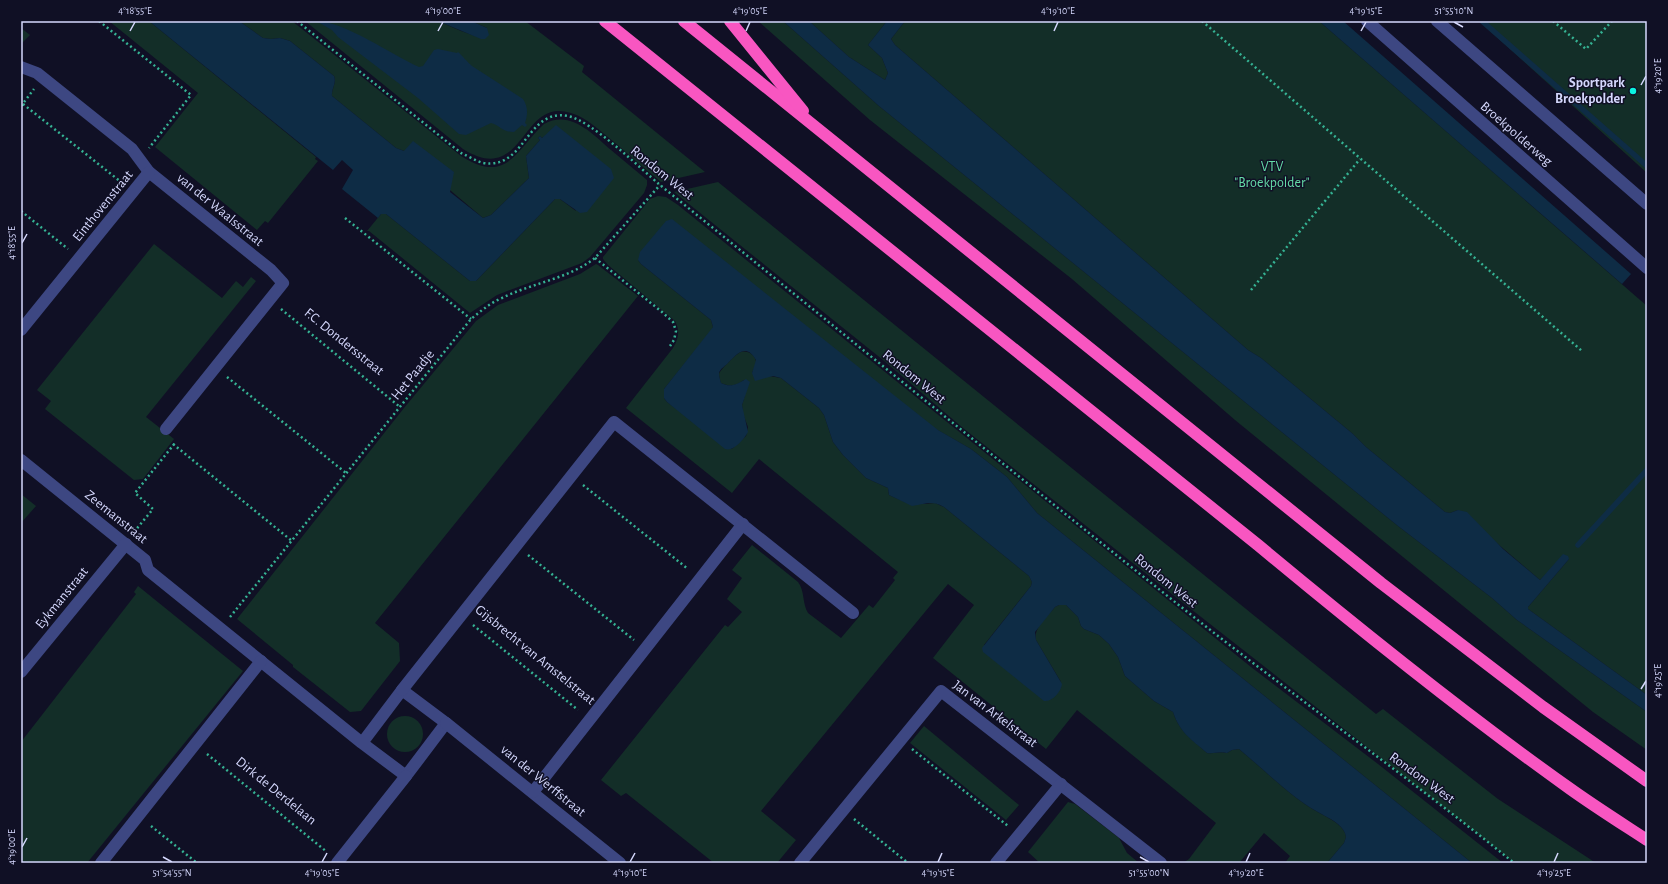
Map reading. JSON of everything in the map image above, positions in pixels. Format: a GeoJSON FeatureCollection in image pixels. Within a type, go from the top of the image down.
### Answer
{"type":"FeatureCollection","features":[{"type":"Feature","properties":{"kind":"highway"},"geometry":{"type":"LineString","coordinates":[[605,21],[1258,545],[1360,629],[1570,789],[1647,840]]}},
{"type":"Feature","properties":{"kind":"highway"},"geometry":{"type":"LineString","coordinates":[[684,21],[1381,583],[1543,707],[1647,780]]}},
{"type":"Feature","properties":{"kind":"highway"},"geometry":{"type":"LineString","coordinates":[[730,21],[818,129]]}},
{"type":"Feature","properties":{"kind":"street","name":"Broekpolderweg"},"geometry":{"type":"LineString","coordinates":[[1367,21],[1418,68],[1647,268]]}},
{"type":"Feature","properties":{"kind":"street"},"geometry":{"type":"LineString","coordinates":[[1437,21],[1647,204]]}},
{"type":"Feature","properties":{"kind":"street","name":"van der Waalsstraat"},"geometry":{"type":"LineString","coordinates":[[21,67],[37,73],[132,149],[149,172],[271,270],[283,283],[270,300]]}},
{"type":"Feature","properties":{"kind":"street","name":"Einthovenstraat"},"geometry":{"type":"LineString","coordinates":[[21,330],[149,172]]}},
{"type":"Feature","properties":{"kind":"street"},"geometry":{"type":"LineString","coordinates":[[166,429],[270,300]]}},
{"type":"Feature","properties":{"kind":"street","name":"Gijsbrecht van Amstelstraat"},"geometry":{"type":"LineString","coordinates":[[402,690],[460,614],[614,422],[853,613]]}},
{"type":"Feature","properties":{"kind":"street","name":"Zeemanstraat"},"geometry":{"type":"LineString","coordinates":[[21,460],[126,544],[145,560],[148,570],[261,661]]}},
{"type":"Feature","properties":{"kind":"street","name":"Gijsbrecht van Amstelstraat"},"geometry":{"type":"LineString","coordinates":[[533,792],[701,580],[743,524]]}},
{"type":"Feature","properties":{"kind":"street","name":"Eykmanstraat"},"geometry":{"type":"LineString","coordinates":[[21,672],[126,544]]}},
{"type":"Feature","properties":{"kind":"street"},"geometry":{"type":"LineString","coordinates":[[101,863],[261,661],[362,743],[406,776]]}},
{"type":"Feature","properties":{"kind":"street"},"geometry":{"type":"LineString","coordinates":[[362,743],[402,690]]}},
{"type":"Feature","properties":{"kind":"street","name":"van der Werffstraat"},"geometry":{"type":"LineString","coordinates":[[402,690],[533,792],[620,863]]}},
{"type":"Feature","properties":{"kind":"street","name":"Jan van Arkelstraat"},"geometry":{"type":"LineString","coordinates":[[800,863],[941,691],[1161,863]]}},
{"type":"Feature","properties":{"kind":"street"},"geometry":{"type":"LineString","coordinates":[[338,862],[446,723]]}},
{"type":"Feature","properties":{"kind":"street"},"geometry":{"type":"LineString","coordinates":[[996,863],[1061,784]]}},
{"type":"Feature","properties":{"kind":"path"},"geometry":{"type":"LineString","coordinates":[[99,21],[191,95],[140,159]]}},
{"type":"Feature","properties":{"kind":"path","name":"Rondom West"},"geometry":{"type":"LineString","coordinates":[[297,21],[461,153],[483,163],[501,162],[512,157],[540,122],[552,116],[568,116],[589,126],[660,186],[1182,607],[1377,757],[1457,816],[1514,863]]}},
{"type":"Feature","properties":{"kind":"path"},"geometry":{"type":"LineString","coordinates":[[1202,21],[1582,351]]}},
{"type":"Feature","properties":{"kind":"path"},"geometry":{"type":"LineString","coordinates":[[1553,21],[1586,49],[1612,21]]}},
{"type":"Feature","properties":{"kind":"path"},"geometry":{"type":"LineString","coordinates":[[43,78],[22,105],[46,122],[133,192]]}},
{"type":"Feature","properties":{"kind":"path"},"geometry":{"type":"LineString","coordinates":[[46,122],[49,118]]}},
{"type":"Feature","properties":{"kind":"path"},"geometry":{"type":"LineString","coordinates":[[95,161],[98,158]]}},
{"type":"Feature","properties":{"kind":"path"},"geometry":{"type":"LineString","coordinates":[[1251,290],[1360,159]]}},
{"type":"Feature","properties":{"kind":"path","name":"Het Paadje"},"geometry":{"type":"LineString","coordinates":[[221,629],[471,319],[501,298],[572,272],[586,265],[660,186]]}},
{"type":"Feature","properties":{"kind":"path","name":"Einthovenstraat"},"geometry":{"type":"LineString","coordinates":[[21,211],[80,258]]}},
{"type":"Feature","properties":{"kind":"path"},"geometry":{"type":"LineString","coordinates":[[346,218],[471,319]]}},
{"type":"Feature","properties":{"kind":"path"},"geometry":{"type":"LineString","coordinates":[[594,258],[673,322],[676,331],[674,340],[670,346]]}},
{"type":"Feature","properties":{"kind":"path","name":"F.C. Dondersstraat"},"geometry":{"type":"LineString","coordinates":[[270,300],[400,407]]}},
{"type":"Feature","properties":{"kind":"path"},"geometry":{"type":"LineString","coordinates":[[216,368],[346,473]]}},
{"type":"Feature","properties":{"kind":"path"},"geometry":{"type":"LineString","coordinates":[[126,544],[153,509],[134,493],[178,439],[166,429]]}},
{"type":"Feature","properties":{"kind":"path"},"geometry":{"type":"LineString","coordinates":[[173,444],[292,541]]}},
{"type":"Feature","properties":{"kind":"path"},"geometry":{"type":"LineString","coordinates":[[571,476],[701,580]]}},
{"type":"Feature","properties":{"kind":"path"},"geometry":{"type":"LineString","coordinates":[[515,545],[646,650]]}},
{"type":"Feature","properties":{"kind":"path","name":"Gijsbrecht van Amstelstraat"},"geometry":{"type":"LineString","coordinates":[[460,614],[591,720]]}},
{"type":"Feature","properties":{"kind":"path"},"geometry":{"type":"LineString","coordinates":[[901,740],[1019,835]]}},
{"type":"Feature","properties":{"kind":"path","name":"Dirk de Derdelaan"},"geometry":{"type":"LineString","coordinates":[[195,745],[338,862]]}},
{"type":"Feature","properties":{"kind":"path"},"geometry":{"type":"LineString","coordinates":[[843,810],[908,863]]}},
{"type":"Feature","properties":{"kind":"path"},"geometry":{"type":"LineString","coordinates":[[138,816],[197,863]]}},
{"type":"Feature","properties":{"kind":"green space"},"geometry":{"type":"Polygon","coordinates":[[[109,21],[149,21],[316,157],[315,159],[318,161],[268,223],[265,221],[257,230],[155,147],[198,93],[109,21]]]}},
{"type":"Feature","properties":{"kind":"green space"},"geometry":{"type":"Polygon","coordinates":[[[239,21],[292,21],[461,156],[477,164],[489,167],[500,166],[517,154],[544,124],[554,120],[563,119],[572,121],[589,131],[647,180],[644,193],[590,257],[582,263],[497,295],[470,313],[369,231],[367,231],[381,214],[386,214],[470,281],[476,281],[555,199],[560,199],[576,211],[545,136],[542,138],[540,136],[538,138],[540,140],[526,156],[529,178],[491,215],[483,218],[404,151],[396,148],[332,96],[335,81],[334,76],[290,41],[280,38],[263,38],[239,21]]]}},
{"type":"Feature","properties":{"kind":"green space"},"geometry":{"type":"Polygon","coordinates":[[[305,21],[438,21],[484,39],[487,28],[471,21],[525,21],[584,66],[582,72],[705,172],[661,182],[583,118],[571,113],[554,111],[541,117],[511,150],[499,157],[483,158],[463,149],[305,21]]]}},
{"type":"Feature","properties":{"kind":"green space"},"geometry":{"type":"Polygon","coordinates":[[[758,21],[783,21],[879,106],[1398,526],[1492,598],[1517,620],[1647,712],[1647,750],[1593,712],[1235,420],[1072,279],[870,120],[758,21]]]}},
{"type":"Feature","properties":{"kind":"green space"},"geometry":{"type":"Polygon","coordinates":[[[809,21],[887,21],[868,45],[882,58],[888,73],[885,80],[849,57],[809,21]]]}},
{"type":"Feature","properties":{"kind":"green space","name":"VTV \"Broekpolder\""},"geometry":{"type":"Polygon","coordinates":[[[905,21],[1319,21],[1647,306],[1647,695],[1528,609],[1528,607],[1569,559],[1552,568],[1540,580],[1458,510],[1450,513],[1445,512],[1289,381],[1261,358],[1248,350],[895,45],[891,39],[905,21]]]}},
{"type":"Feature","properties":{"kind":"green space"},"geometry":{"type":"Polygon","coordinates":[[[1479,21],[1647,21],[1647,173],[1479,21]]]}},
{"type":"Feature","properties":{"kind":"green space"},"geometry":{"type":"Polygon","coordinates":[[[21,28],[30,35],[22,43],[21,42],[21,28]]]}},
{"type":"Feature","properties":{"kind":"green space"},"geometry":{"type":"Polygon","coordinates":[[[718,182],[1376,714],[1383,709],[1498,799],[1596,863],[1515,863],[963,428],[883,360],[674,192],[718,182]]]}},
{"type":"Feature","properties":{"kind":"green space"},"geometry":{"type":"Polygon","coordinates":[[[658,196],[666,197],[678,205],[1251,667],[1378,764],[1503,863],[1472,863],[1037,513],[1007,477],[971,449],[638,260],[711,320],[713,327],[664,389],[664,398],[667,402],[731,449],[733,448],[746,436],[748,427],[743,414],[742,405],[745,395],[744,380],[736,385],[727,385],[721,383],[719,374],[739,353],[746,352],[752,354],[755,358],[756,364],[752,373],[781,378],[819,408],[824,415],[833,442],[843,455],[866,478],[888,488],[889,495],[907,503],[935,503],[944,507],[1029,576],[1032,582],[1031,586],[984,645],[1061,682],[1036,640],[1036,636],[1042,622],[1055,607],[1059,605],[1066,605],[1078,617],[1081,626],[1084,629],[1099,635],[1109,644],[1118,657],[1125,676],[1154,701],[1173,712],[1183,731],[1207,753],[1227,753],[1232,750],[1239,749],[1302,802],[1332,820],[1344,830],[1346,837],[1344,843],[1327,863],[1285,863],[1290,856],[1264,833],[1239,863],[1183,863],[1189,859],[1216,823],[1077,710],[1046,749],[933,658],[974,605],[948,584],[761,811],[796,840],[777,863],[714,863],[626,793],[621,796],[601,780],[725,625],[728,627],[742,612],[727,599],[742,578],[732,570],[752,545],[798,582],[802,589],[808,613],[841,638],[869,605],[873,608],[895,580],[893,578],[898,572],[759,459],[732,493],[626,408],[673,348],[678,338],[678,328],[675,321],[608,265],[603,257],[650,199],[658,196]]]}},
{"type":"Feature","properties":{"kind":"green space"},"geometry":{"type":"Polygon","coordinates":[[[154,244],[222,298],[236,281],[243,287],[251,277],[256,281],[146,417],[174,439],[143,479],[134,480],[45,409],[51,401],[37,390],[154,244]]]}},
{"type":"Feature","properties":{"kind":"green space"},"geometry":{"type":"Polygon","coordinates":[[[596,264],[638,296],[375,623],[399,643],[400,661],[361,711],[350,712],[293,667],[293,665],[237,619],[404,408],[476,321],[498,305],[580,274],[596,264]]]}},
{"type":"Feature","properties":{"kind":"green space"},"geometry":{"type":"Polygon","coordinates":[[[21,494],[36,506],[21,523],[21,494]]]}},
{"type":"Feature","properties":{"kind":"green space"},"geometry":{"type":"Polygon","coordinates":[[[138,586],[243,671],[87,863],[21,863],[21,742],[136,594],[134,592],[138,586]]]}},
{"type":"Feature","properties":{"kind":"green space"},"geometry":{"type":"Polygon","coordinates":[[[409,716],[418,721],[422,727],[422,741],[418,747],[409,752],[401,752],[392,747],[388,741],[387,730],[392,721],[398,717],[409,716]]]}},
{"type":"Feature","properties":{"kind":"green space"},"geometry":{"type":"Polygon","coordinates":[[[924,726],[1019,805],[1006,820],[910,743],[924,726]]]}},
{"type":"Feature","properties":{"kind":"green space"},"geometry":{"type":"Polygon","coordinates":[[[1068,802],[1075,804],[1119,838],[1127,853],[1139,863],[1040,863],[1028,852],[1068,802]]]}},
{"type":"Feature","properties":{"kind":"water"},"geometry":{"type":"Polygon","coordinates":[[[149,21],[239,21],[263,38],[280,38],[290,41],[334,76],[335,81],[332,96],[396,148],[404,151],[413,141],[454,172],[450,192],[483,218],[491,215],[529,178],[526,156],[540,140],[538,138],[540,136],[542,138],[556,125],[611,169],[614,178],[587,212],[580,213],[560,199],[555,199],[476,281],[470,281],[386,214],[381,214],[378,218],[342,189],[353,170],[342,160],[333,170],[149,21]]]}},
{"type":"Feature","properties":{"kind":"water"},"geometry":{"type":"Polygon","coordinates":[[[316,21],[327,22],[354,32],[419,67],[423,66],[434,50],[438,49],[458,52],[472,66],[523,99],[527,108],[525,123],[527,125],[525,127],[522,125],[514,132],[504,130],[491,123],[466,135],[459,134],[418,98],[338,37],[332,30],[316,21]]]}},
{"type":"Feature","properties":{"kind":"water"},"geometry":{"type":"Polygon","coordinates":[[[438,21],[471,21],[487,28],[489,35],[485,39],[481,39],[438,21]]]}},
{"type":"Feature","properties":{"kind":"water"},"geometry":{"type":"Polygon","coordinates":[[[783,21],[809,21],[849,57],[885,80],[888,73],[882,58],[868,45],[887,21],[905,21],[891,39],[895,45],[1248,350],[1261,358],[1289,381],[1445,512],[1450,513],[1458,510],[1467,512],[1503,549],[1540,580],[1563,554],[1568,556],[1569,559],[1528,607],[1528,609],[1647,695],[1647,712],[1517,620],[1492,598],[1398,526],[879,106],[783,21]]]}},
{"type":"Feature","properties":{"kind":"water"},"geometry":{"type":"Polygon","coordinates":[[[1319,21],[1343,21],[1631,274],[1622,284],[1319,21]]]}},
{"type":"Feature","properties":{"kind":"water"},"geometry":{"type":"Polygon","coordinates":[[[672,219],[938,430],[971,449],[1007,477],[1037,513],[1472,863],[1327,863],[1344,843],[1346,837],[1341,827],[1302,802],[1239,749],[1232,750],[1227,753],[1207,753],[1183,731],[1173,712],[1154,701],[1125,676],[1118,657],[1109,644],[1099,635],[1084,629],[1081,626],[1078,617],[1066,605],[1059,605],[1055,607],[1035,632],[1036,640],[1062,684],[1056,696],[1050,700],[1044,701],[983,652],[982,648],[1031,586],[1032,582],[1029,576],[944,507],[932,503],[912,506],[889,495],[888,488],[866,478],[843,455],[833,442],[824,415],[819,408],[781,378],[773,376],[755,381],[752,373],[756,360],[749,352],[745,351],[735,356],[721,369],[719,373],[721,383],[734,385],[746,379],[750,382],[742,405],[748,432],[735,447],[732,449],[725,449],[664,398],[664,389],[713,327],[711,320],[638,260],[640,252],[666,221],[672,219]]]}},
{"type":"Feature","properties":{"kind":"waterway"},"geometry":{"type":"LineString","coordinates":[[1482,21],[1647,166]]}},
{"type":"Feature","properties":{"kind":"waterway"},"geometry":{"type":"LineString","coordinates":[[1578,545],[1647,470]]}},
{"type":"Feature","properties":{"kind":"place","name":"Sportpark Broekpolder"},"geometry":{"type":"Point","coordinates":[1633,91]}}]}
